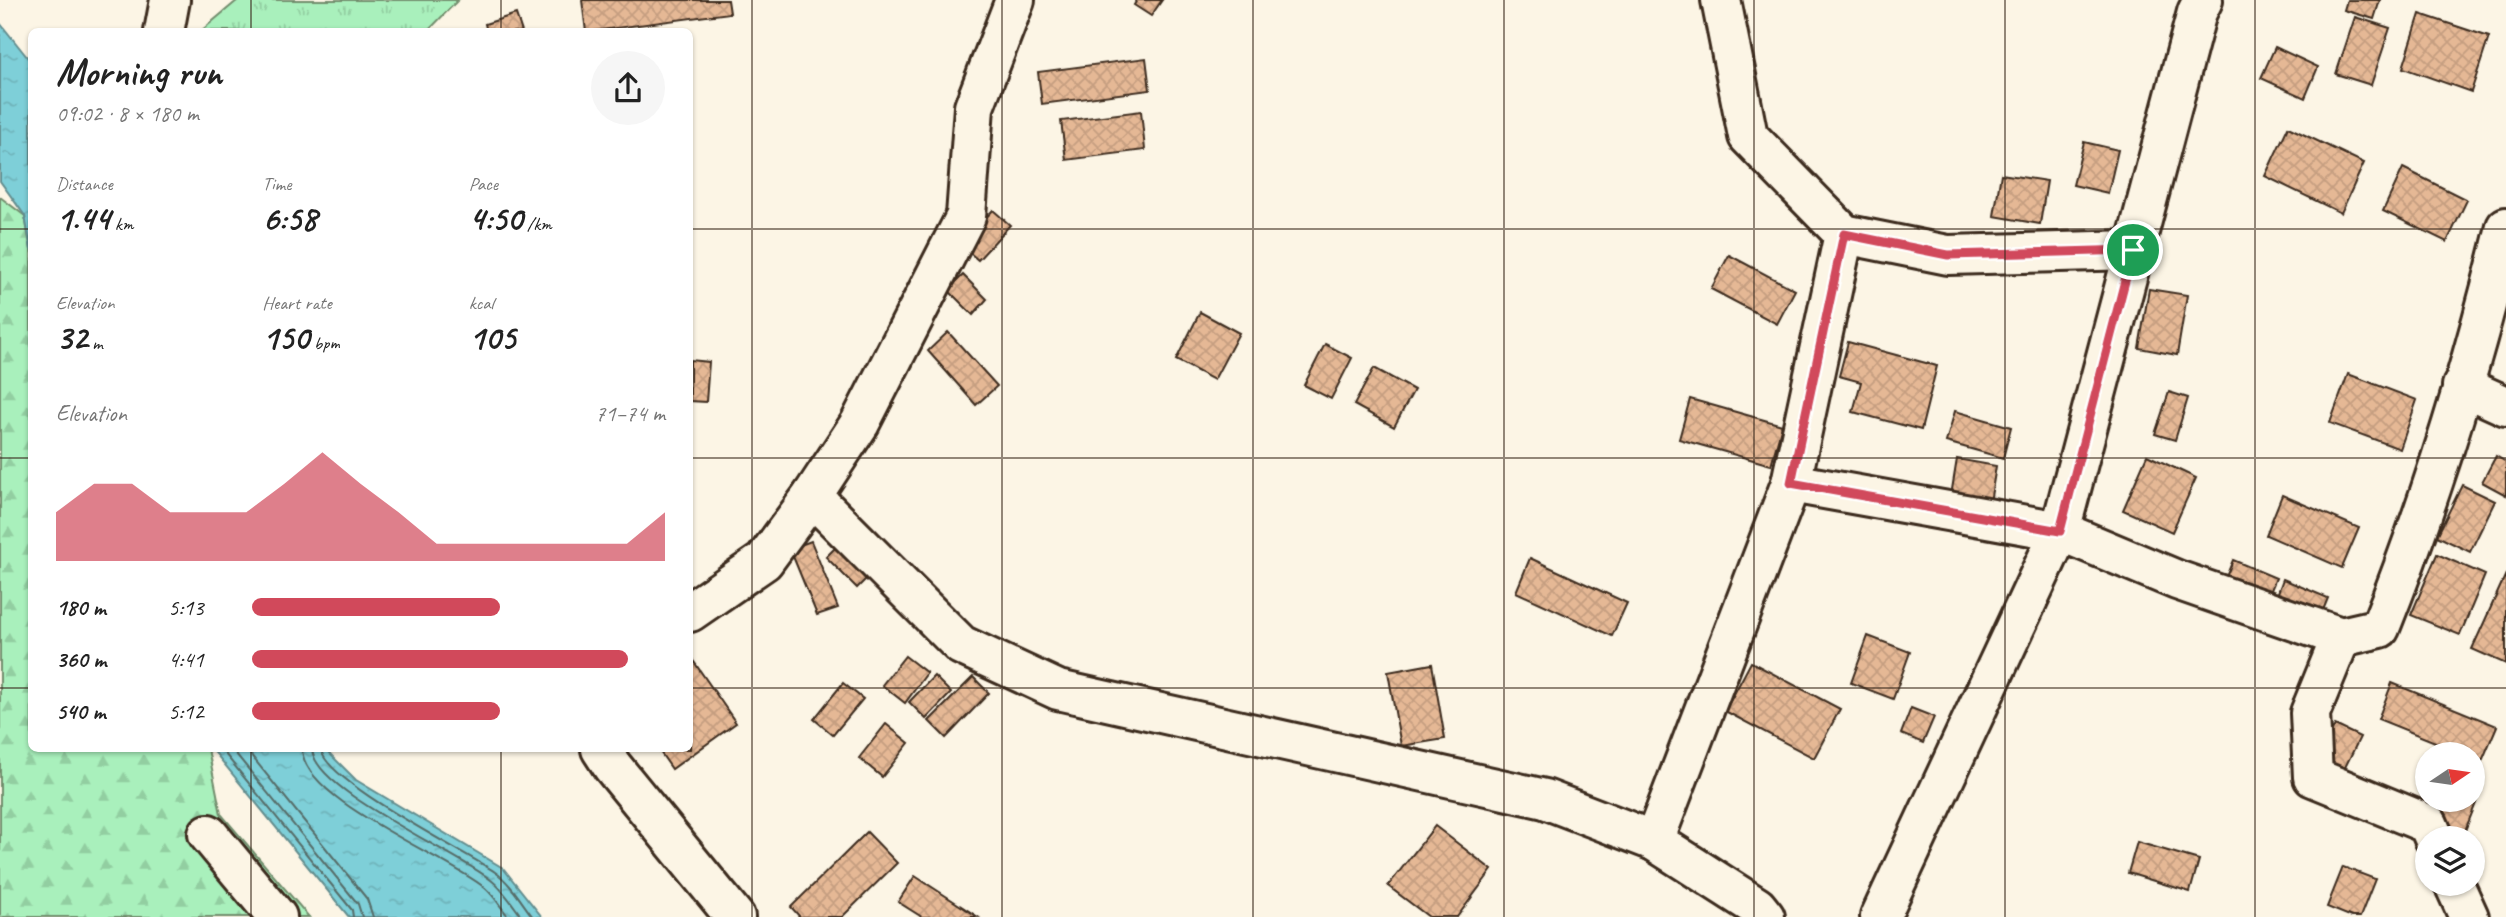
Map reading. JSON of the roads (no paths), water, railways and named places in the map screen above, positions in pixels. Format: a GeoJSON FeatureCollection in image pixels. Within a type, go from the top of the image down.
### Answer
{"type":"FeatureCollection","features":[{"type":"Feature","properties":{"kind":"street"},"geometry":{"type":"LineString","coordinates":[[165,28],[170,0]]}},
{"type":"Feature","properties":{"kind":"street"},"geometry":{"type":"LineString","coordinates":[[693,610],[764,561],[812,496],[860,423],[966,216],[974,107],[1015,0]]}},
{"type":"Feature","properties":{"kind":"street"},"geometry":{"type":"LineString","coordinates":[[1721,0],[1748,135],[1844,234],[1948,255],[2133,250]]}},
{"type":"Feature","properties":{"kind":"street"},"geometry":{"type":"LineString","coordinates":[[1880,917],[2060,531],[2197,12],[2203,0]]}},
{"type":"Feature","properties":{"kind":"street"},"geometry":{"type":"LineString","coordinates":[[1791,483],[2060,531],[2177,580],[2341,637],[2380,628],[2410,554],[2482,323],[2506,227]]}},
{"type":"Feature","properties":{"kind":"street"},"geometry":{"type":"LineString","coordinates":[[1654,841],[1791,483],[1844,234]]}},
{"type":"Feature","properties":{"kind":"street"},"geometry":{"type":"LineString","coordinates":[[2462,386],[2506,406]]}},
{"type":"Feature","properties":{"kind":"street"},"geometry":{"type":"LineString","coordinates":[[812,496],[961,645],[1058,690],[1545,799],[1654,841],[1757,906],[1765,917]]}},
{"type":"Feature","properties":{"kind":"street"},"geometry":{"type":"LineString","coordinates":[[2341,637],[2310,713],[2313,777],[2429,826]]}},
{"type":"Feature","properties":{"kind":"street"},"geometry":{"type":"LineString","coordinates":[[603,752],[735,917]]}},
{"type":"Feature","properties":{"kind":"street"},"geometry":{"type":"LineString","coordinates":[[208,834],[277,917]]}},
{"type":"Feature","properties":{"kind":"street"},"geometry":{"type":"LineString","coordinates":[[2459,896],[2469,917]]}},
{"type":"Feature","properties":{"kind":"water"},"geometry":{"type":"Polygon","coordinates":[[[0,23],[28,58],[28,233],[25,216],[0,181],[0,23]]]}},
{"type":"Feature","properties":{"kind":"water"},"geometry":{"type":"Polygon","coordinates":[[[214,752],[328,752],[356,780],[503,868],[542,917],[349,917],[214,752]]]}}]}
